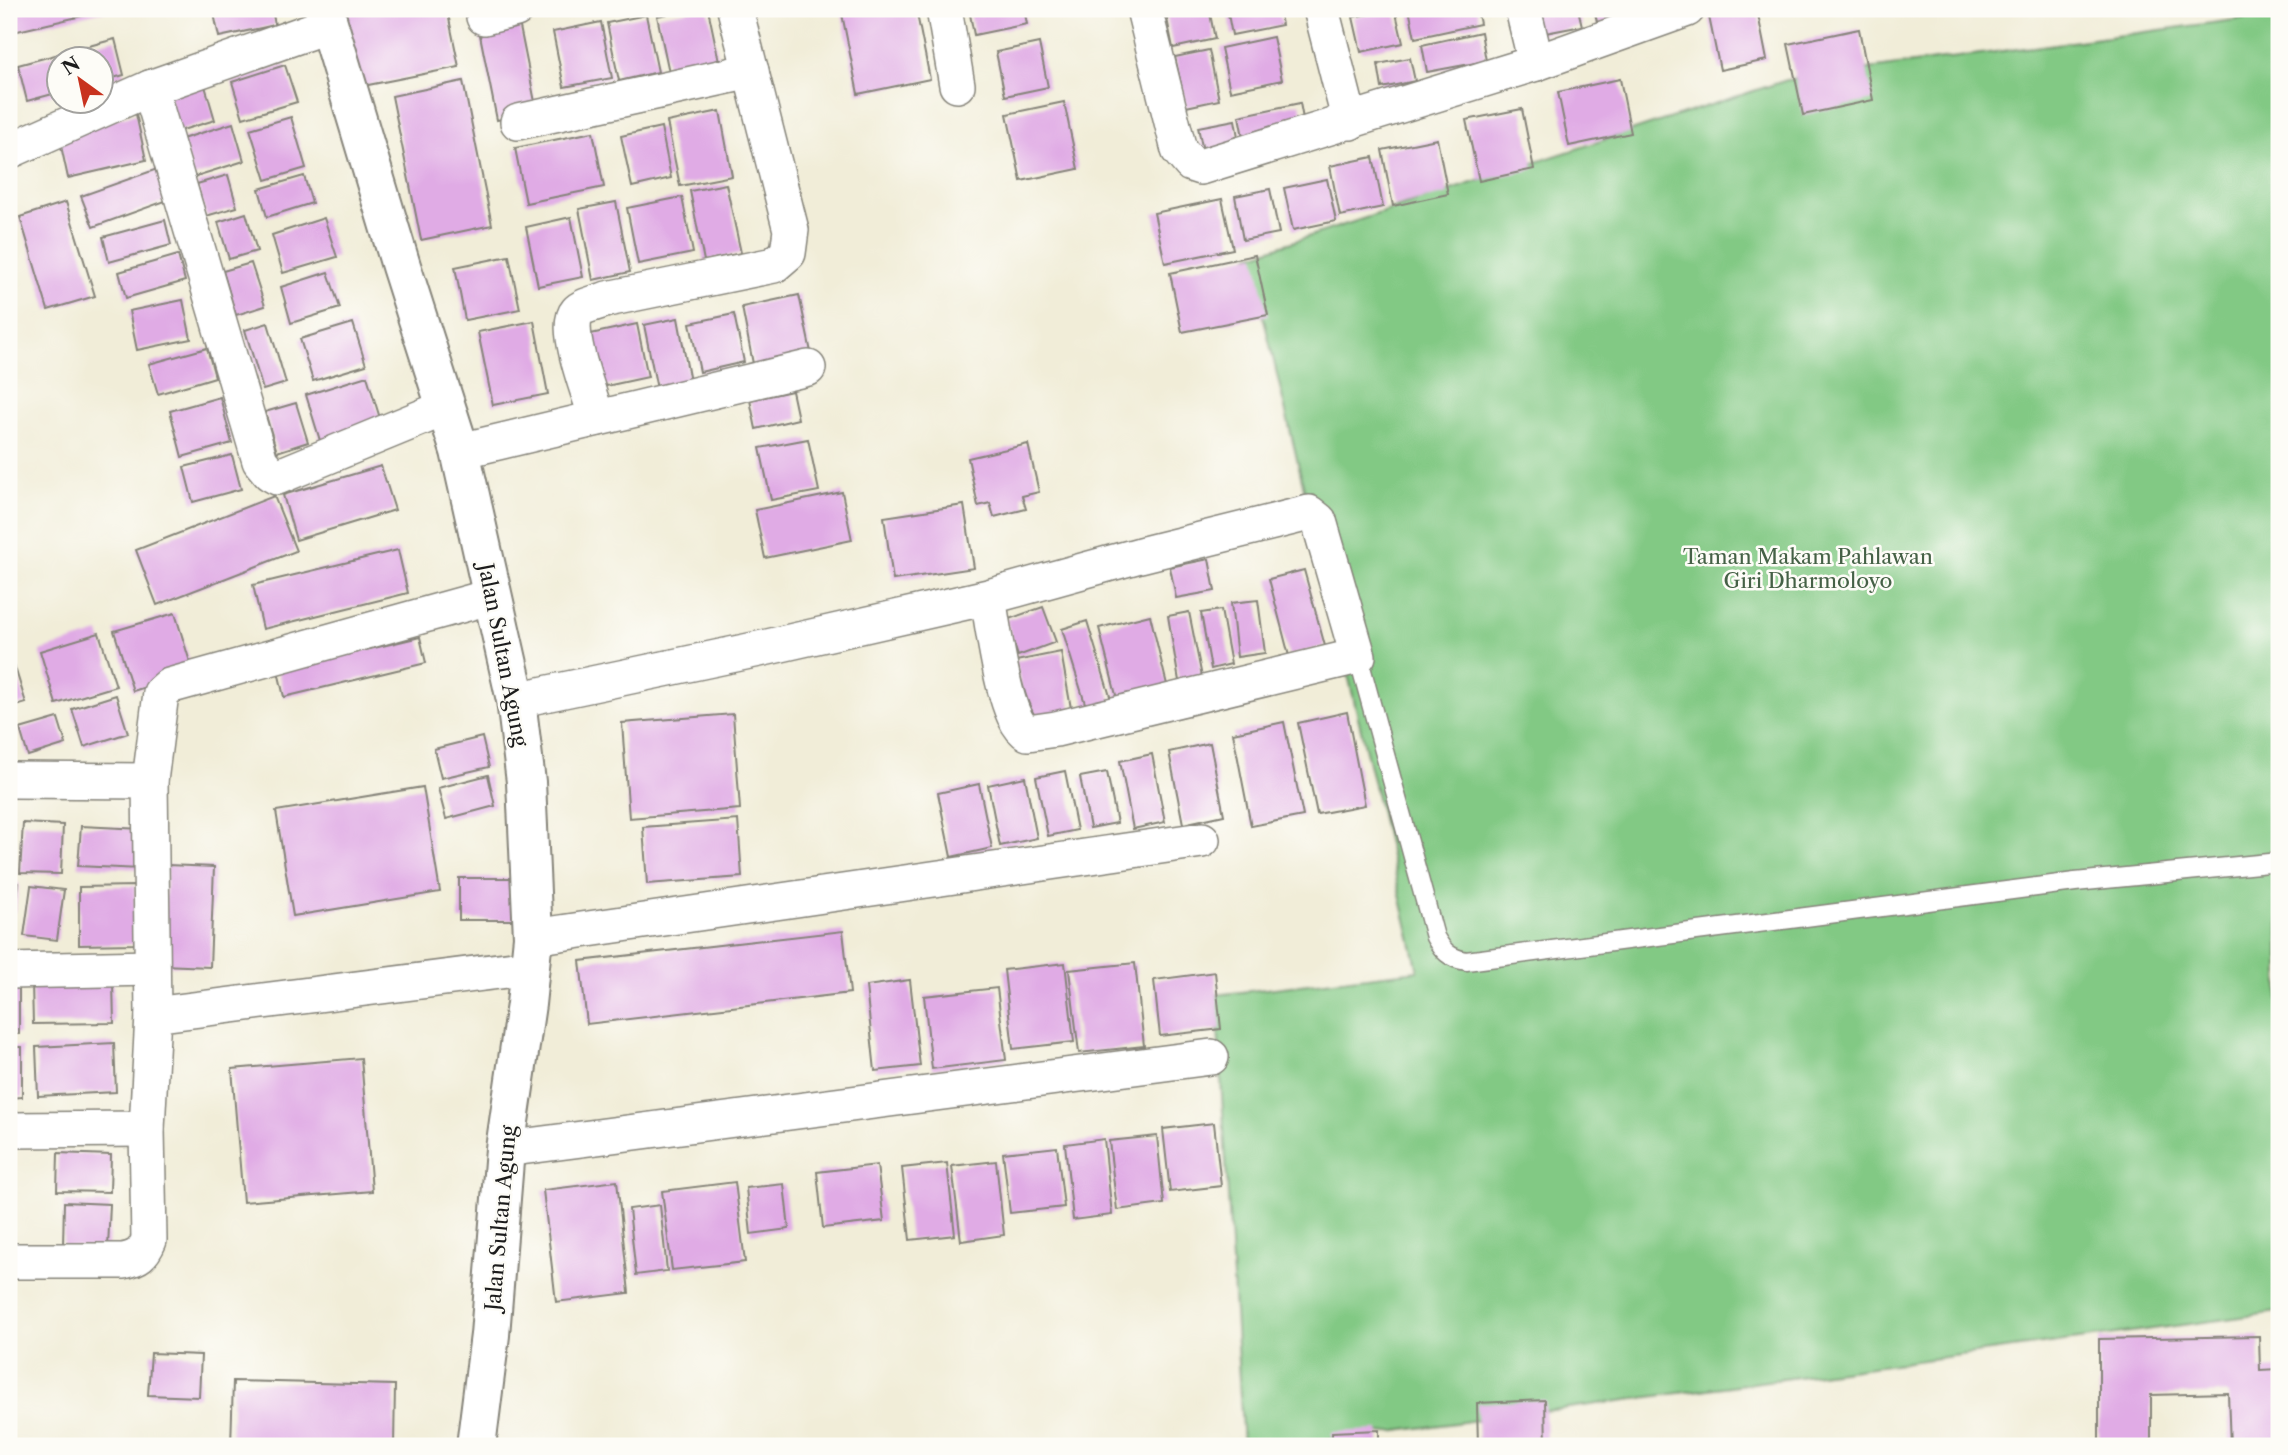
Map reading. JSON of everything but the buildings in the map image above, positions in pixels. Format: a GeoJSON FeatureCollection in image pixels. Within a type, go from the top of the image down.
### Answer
{"type":"FeatureCollection","features":[{"type":"Feature","properties":{"kind":"main road","name":"Jalan Sultan Agung"},"geometry":{"type":"LineString","coordinates":[[326,17],[460,451],[516,699],[526,782],[531,952],[505,1149],[502,1216],[476,1446]]}},
{"type":"Feature","properties":{"kind":"street"},"geometry":{"type":"LineString","coordinates":[[597,418],[573,336],[572,322],[577,313],[607,299],[774,265],[788,253],[791,230],[735,9]]}},
{"type":"Feature","properties":{"kind":"street"},"geometry":{"type":"LineString","coordinates":[[944,9],[957,85]]}},
{"type":"Feature","properties":{"kind":"street"},"geometry":{"type":"LineString","coordinates":[[1144,9],[1180,150],[1191,164],[1200,167],[1536,63],[1687,9]]}},
{"type":"Feature","properties":{"kind":"street"},"geometry":{"type":"LineString","coordinates":[[1321,9],[1350,122]]}},
{"type":"Feature","properties":{"kind":"street"},"geometry":{"type":"LineString","coordinates":[[1523,9],[1536,63]]}},
{"type":"Feature","properties":{"kind":"street"},"geometry":{"type":"LineString","coordinates":[[9,151],[150,88],[326,17]]}},
{"type":"Feature","properties":{"kind":"street"},"geometry":{"type":"LineString","coordinates":[[518,122],[751,71]]}},
{"type":"Feature","properties":{"kind":"street"},"geometry":{"type":"LineString","coordinates":[[150,88],[260,461],[270,473],[277,477],[445,408]]}},
{"type":"Feature","properties":{"kind":"street"},"geometry":{"type":"LineString","coordinates":[[460,451],[808,368]]}},
{"type":"Feature","properties":{"kind":"street"},"geometry":{"type":"LineString","coordinates":[[516,699],[759,649],[989,597],[1139,555],[1309,513],[1319,521],[1358,656],[1056,729],[1028,733],[1019,727],[1005,692],[989,597]]}},
{"type":"Feature","properties":{"kind":"street"},"geometry":{"type":"LineString","coordinates":[[9,1261],[123,1261],[136,1258],[144,1252],[149,1240],[147,1129],[153,1015],[150,781],[161,693],[169,686],[493,596]]}},
{"type":"Feature","properties":{"kind":"street"},"geometry":{"type":"LineString","coordinates":[[9,780],[150,781]]}},
{"type":"Feature","properties":{"kind":"street"},"geometry":{"type":"LineString","coordinates":[[153,1015],[1202,840]]}},
{"type":"Feature","properties":{"kind":"street"},"geometry":{"type":"LineString","coordinates":[[9,971],[152,968]]}},
{"type":"Feature","properties":{"kind":"street"},"geometry":{"type":"LineString","coordinates":[[505,1149],[1211,1057]]}},
{"type":"Feature","properties":{"kind":"street"},"geometry":{"type":"LineString","coordinates":[[9,1130],[147,1129]]}},
{"type":"Feature","properties":{"kind":"lane"},"geometry":{"type":"LineString","coordinates":[[1358,656],[1435,937],[1452,958],[1466,961],[2075,882],[2279,862]]}},
{"type":"Feature","properties":{"kind":"green space","name":"Taman Makam Pahlawan Giri Dharmoloyo"},"geometry":{"type":"Polygon","coordinates":[[[2279,14],[2279,1312],[1286,1446],[1243,1446],[1216,995],[1418,971],[1249,256],[1787,80],[2279,14]]]}}]}
